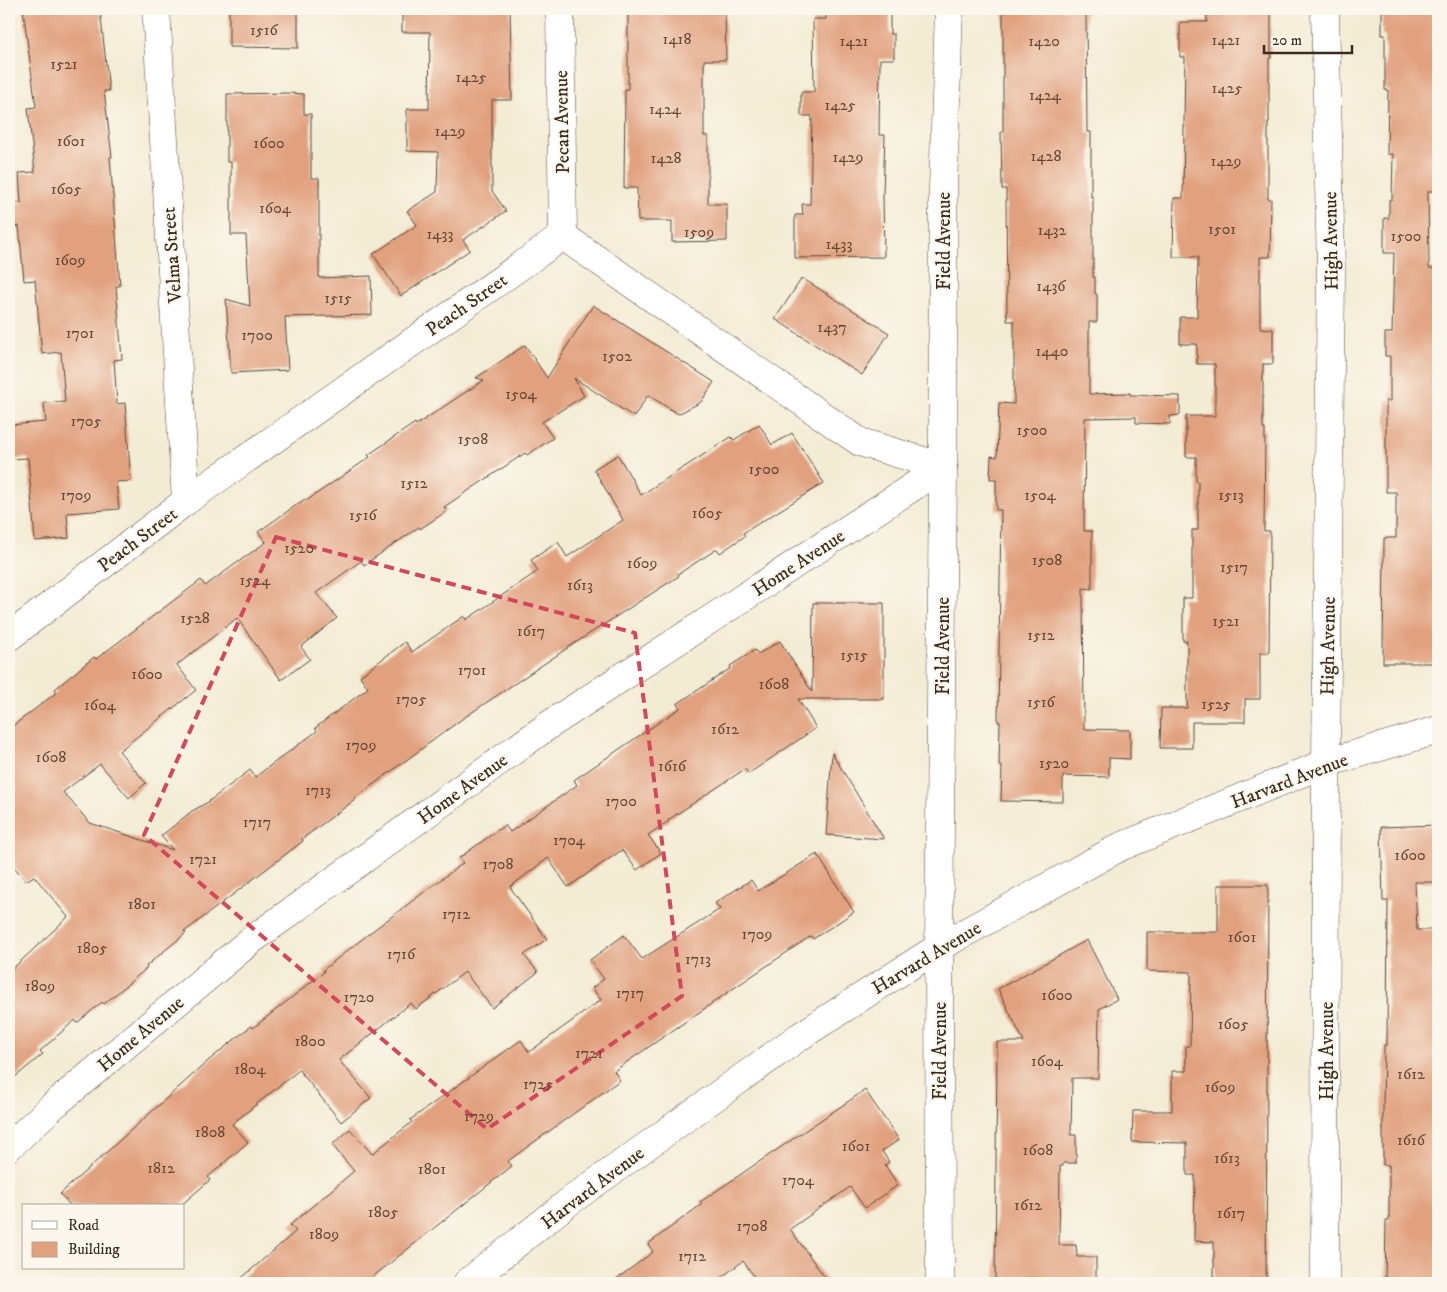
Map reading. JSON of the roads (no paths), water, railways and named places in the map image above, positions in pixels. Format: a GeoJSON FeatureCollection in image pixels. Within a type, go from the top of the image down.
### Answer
{"type":"FeatureCollection","features":[{"type":"Feature","properties":{"kind":"street","name":"Velma Street"},"geometry":{"type":"LineString","coordinates":[[156,9],[186,501]]}},
{"type":"Feature","properties":{"kind":"street","name":"Pecan Avenue"},"geometry":{"type":"LineString","coordinates":[[560,9],[563,236]]}},
{"type":"Feature","properties":{"kind":"street","name":"Field Avenue"},"geometry":{"type":"LineString","coordinates":[[940,1283],[939,947],[943,189],[949,9]]}},
{"type":"Feature","properties":{"kind":"street","name":"High Avenue"},"geometry":{"type":"LineString","coordinates":[[1325,9],[1331,270],[1326,763],[1325,1283]]}},
{"type":"Feature","properties":{"kind":"street","name":"Peach Street"},"geometry":{"type":"LineString","coordinates":[[9,637],[186,501],[563,236]]}},
{"type":"Feature","properties":{"kind":"street"},"geometry":{"type":"LineString","coordinates":[[563,236],[860,442],[943,467]]}},
{"type":"Feature","properties":{"kind":"street","name":"Home Avenue"},"geometry":{"type":"LineString","coordinates":[[9,1147],[54,1105],[249,942],[549,725],[943,467]]}},
{"type":"Feature","properties":{"kind":"street","name":"Harvard Avenue"},"geometry":{"type":"LineString","coordinates":[[467,1283],[570,1201],[791,1042],[939,947],[1120,847],[1326,763],[1438,730]]}}]}
